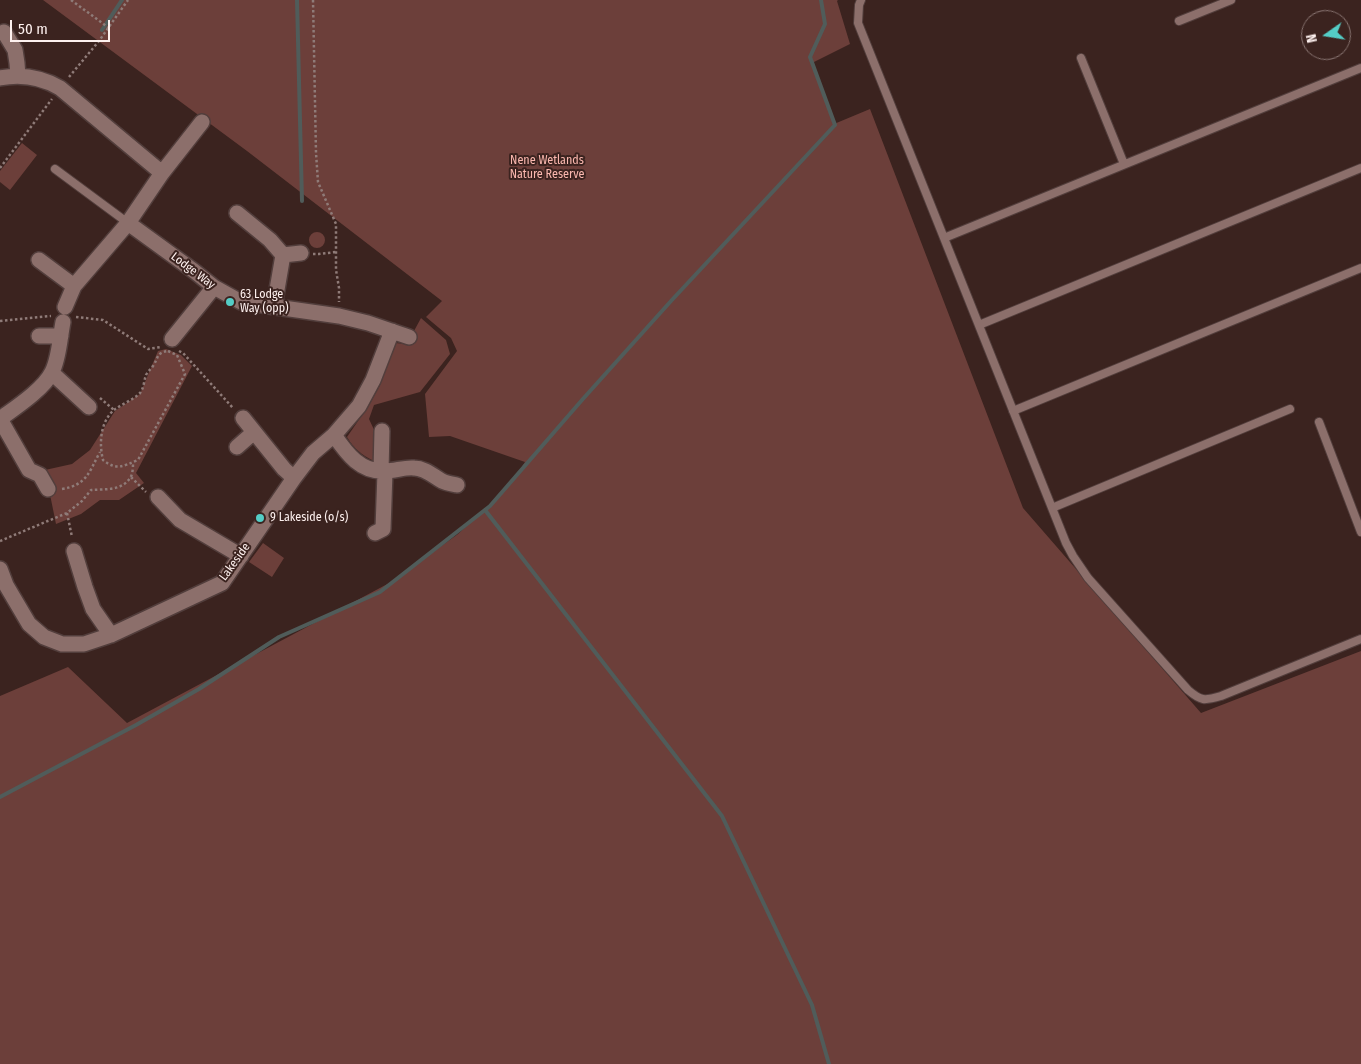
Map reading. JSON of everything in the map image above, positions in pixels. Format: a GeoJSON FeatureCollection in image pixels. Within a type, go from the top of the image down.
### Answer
{"type":"FeatureCollection","features":[{"type":"Feature","properties":{"kind":"street"},"geometry":{"type":"LineString","coordinates":[[4,32],[15,50],[18,76]]}},
{"type":"Feature","properties":{"kind":"street"},"geometry":{"type":"LineString","coordinates":[[0,78],[18,76],[50,82],[60,88],[162,173]]}},
{"type":"Feature","properties":{"kind":"street"},"geometry":{"type":"LineString","coordinates":[[48,489],[40,475],[29,470],[0,419],[42,386],[52,373],[63,320],[74,286],[128,223],[162,173],[202,122]]}},
{"type":"Feature","properties":{"kind":"street"},"geometry":{"type":"LineString","coordinates":[[236,213],[270,240],[283,255]]}},
{"type":"Feature","properties":{"kind":"street","name":"Lodge Way"},"geometry":{"type":"LineString","coordinates":[[128,223],[214,287],[241,302],[368,322],[409,337]]}},
{"type":"Feature","properties":{"kind":"street"},"geometry":{"type":"LineString","coordinates":[[283,255],[301,254]]}},
{"type":"Feature","properties":{"kind":"street"},"geometry":{"type":"LineString","coordinates":[[274,308],[283,255]]}},
{"type":"Feature","properties":{"kind":"street"},"geometry":{"type":"LineString","coordinates":[[39,260],[74,286]]}},
{"type":"Feature","properties":{"kind":"street"},"geometry":{"type":"LineString","coordinates":[[172,339],[214,287]]}},
{"type":"Feature","properties":{"kind":"street"},"geometry":{"type":"LineString","coordinates":[[39,336],[63,320]]}},
{"type":"Feature","properties":{"kind":"street","name":"Lakeside"},"geometry":{"type":"LineString","coordinates":[[0,569],[3,586],[28,624],[44,637],[62,644],[84,644],[111,635],[222,583],[313,453],[334,436],[359,406],[373,380],[392,331]]}},
{"type":"Feature","properties":{"kind":"street"},"geometry":{"type":"LineString","coordinates":[[52,373],[89,407]]}},
{"type":"Feature","properties":{"kind":"street"},"geometry":{"type":"LineString","coordinates":[[243,418],[284,469],[294,478]]}},
{"type":"Feature","properties":{"kind":"street"},"geometry":{"type":"LineString","coordinates":[[375,533],[383,528],[382,431]]}},
{"type":"Feature","properties":{"kind":"street"},"geometry":{"type":"LineString","coordinates":[[237,447],[254,432]]}},
{"type":"Feature","properties":{"kind":"street"},"geometry":{"type":"LineString","coordinates":[[334,436],[356,462],[375,471],[414,468],[429,472],[443,481],[457,485]]}},
{"type":"Feature","properties":{"kind":"street"},"geometry":{"type":"LineString","coordinates":[[158,497],[180,520],[241,556]]}},
{"type":"Feature","properties":{"kind":"street"},"geometry":{"type":"LineString","coordinates":[[74,551],[93,609],[111,635]]}},
{"type":"Feature","properties":{"kind":"lane"},"geometry":{"type":"LineString","coordinates":[[861,0],[858,23],[1066,543],[1088,578],[1188,690],[1200,700],[1209,700],[1221,696],[1361,639]]}},
{"type":"Feature","properties":{"kind":"lane"},"geometry":{"type":"LineString","coordinates":[[1179,21],[1219,2],[1231,0]]}},
{"type":"Feature","properties":{"kind":"lane"},"geometry":{"type":"LineString","coordinates":[[1080,58],[1124,164]]}},
{"type":"Feature","properties":{"kind":"lane"},"geometry":{"type":"LineString","coordinates":[[944,238],[1361,68]]}},
{"type":"Feature","properties":{"kind":"lane"},"geometry":{"type":"LineString","coordinates":[[978,325],[1361,168]]}},
{"type":"Feature","properties":{"kind":"lane"},"geometry":{"type":"LineString","coordinates":[[55,169],[128,223]]}},
{"type":"Feature","properties":{"kind":"lane"},"geometry":{"type":"LineString","coordinates":[[1013,412],[1361,268]]}},
{"type":"Feature","properties":{"kind":"lane"},"geometry":{"type":"LineString","coordinates":[[1052,508],[1290,409]]}},
{"type":"Feature","properties":{"kind":"lane"},"geometry":{"type":"LineString","coordinates":[[1319,422],[1361,532]]}},
{"type":"Feature","properties":{"kind":"path"},"geometry":{"type":"LineString","coordinates":[[71,0],[108,27]]}},
{"type":"Feature","properties":{"kind":"path"},"geometry":{"type":"LineString","coordinates":[[0,168],[60,88],[99,41],[128,0]]}},
{"type":"Feature","properties":{"kind":"path"},"geometry":{"type":"LineString","coordinates":[[314,0],[317,172],[318,182],[336,224],[339,316]]}},
{"type":"Feature","properties":{"kind":"path"},"geometry":{"type":"LineString","coordinates":[[301,254],[309,252],[319,254],[336,252]]}},
{"type":"Feature","properties":{"kind":"path"},"geometry":{"type":"LineString","coordinates":[[0,321],[103,320],[148,349],[164,346],[183,353],[243,418]]}},
{"type":"Feature","properties":{"kind":"path"},"geometry":{"type":"LineString","coordinates":[[168,351],[176,355],[185,374],[138,460],[133,462],[125,466],[112,467],[103,460],[100,450],[101,433],[114,410],[140,392],[147,373],[154,365],[157,357],[162,352],[168,351]]}},
{"type":"Feature","properties":{"kind":"path"},"geometry":{"type":"LineString","coordinates":[[48,489],[63,489],[76,486],[86,477],[100,450]]}},
{"type":"Feature","properties":{"kind":"path"},"geometry":{"type":"LineString","coordinates":[[0,541],[67,514],[91,490],[113,489],[123,486],[131,478],[133,462]]}},
{"type":"Feature","properties":{"kind":"path"},"geometry":{"type":"LineString","coordinates":[[131,478],[145,492],[158,497]]}},
{"type":"Feature","properties":{"kind":"path"},"geometry":{"type":"LineString","coordinates":[[67,514],[74,551]]}},
{"type":"Feature","properties":{"kind":"green space","name":"Nene Wetlands Nature Reserve"},"geometry":{"type":"Polygon","coordinates":[[[43,0],[838,0],[850,44],[812,63],[834,124],[870,109],[1023,508],[1201,713],[1361,651],[1361,1064],[0,1064],[0,696],[68,667],[127,723],[393,581],[458,534],[509,486],[525,462],[450,436],[429,437],[425,394],[457,351],[451,338],[426,317],[442,301],[247,151],[43,0]]]}},
{"type":"Feature","properties":{"kind":"green space"},"geometry":{"type":"Polygon","coordinates":[[[22,143],[37,155],[10,190],[0,182],[0,171],[22,143]]]}},
{"type":"Feature","properties":{"kind":"green space"},"geometry":{"type":"Polygon","coordinates":[[[314,232],[320,232],[325,237],[323,246],[314,248],[309,243],[309,237],[314,232]]]}},
{"type":"Feature","properties":{"kind":"green space"},"geometry":{"type":"Polygon","coordinates":[[[421,318],[446,340],[450,354],[420,392],[374,405],[369,419],[376,434],[374,461],[352,445],[347,437],[380,385],[395,343],[407,344],[421,318]]]}},
{"type":"Feature","properties":{"kind":"green space"},"geometry":{"type":"Polygon","coordinates":[[[166,349],[181,355],[192,366],[136,473],[144,483],[119,500],[100,500],[81,514],[56,524],[45,470],[72,464],[90,450],[115,411],[140,394],[158,351],[166,349]]]}},
{"type":"Feature","properties":{"kind":"green space"},"geometry":{"type":"Polygon","coordinates":[[[263,543],[284,558],[272,577],[249,562],[263,543]]]}},
{"type":"Feature","properties":{"kind":"waterway"},"geometry":{"type":"LineString","coordinates":[[102,30],[122,0]]}},
{"type":"Feature","properties":{"kind":"waterway"},"geometry":{"type":"LineString","coordinates":[[297,0],[302,201]]}},
{"type":"Feature","properties":{"kind":"waterway"},"geometry":{"type":"LineString","coordinates":[[0,797],[136,725],[199,689],[279,637],[380,592],[490,506],[671,301],[835,125],[810,57],[825,24],[821,0]]}},
{"type":"Feature","properties":{"kind":"waterway"},"geometry":{"type":"LineString","coordinates":[[485,510],[722,816],[812,1005],[829,1064]]}},
{"type":"Feature","properties":{"kind":"place","name":"63 Lodge Way (opp)"},"geometry":{"type":"Point","coordinates":[230,302]}},
{"type":"Feature","properties":{"kind":"place","name":"9 Lakeside (o/s)"},"geometry":{"type":"Point","coordinates":[260,518]}}]}
